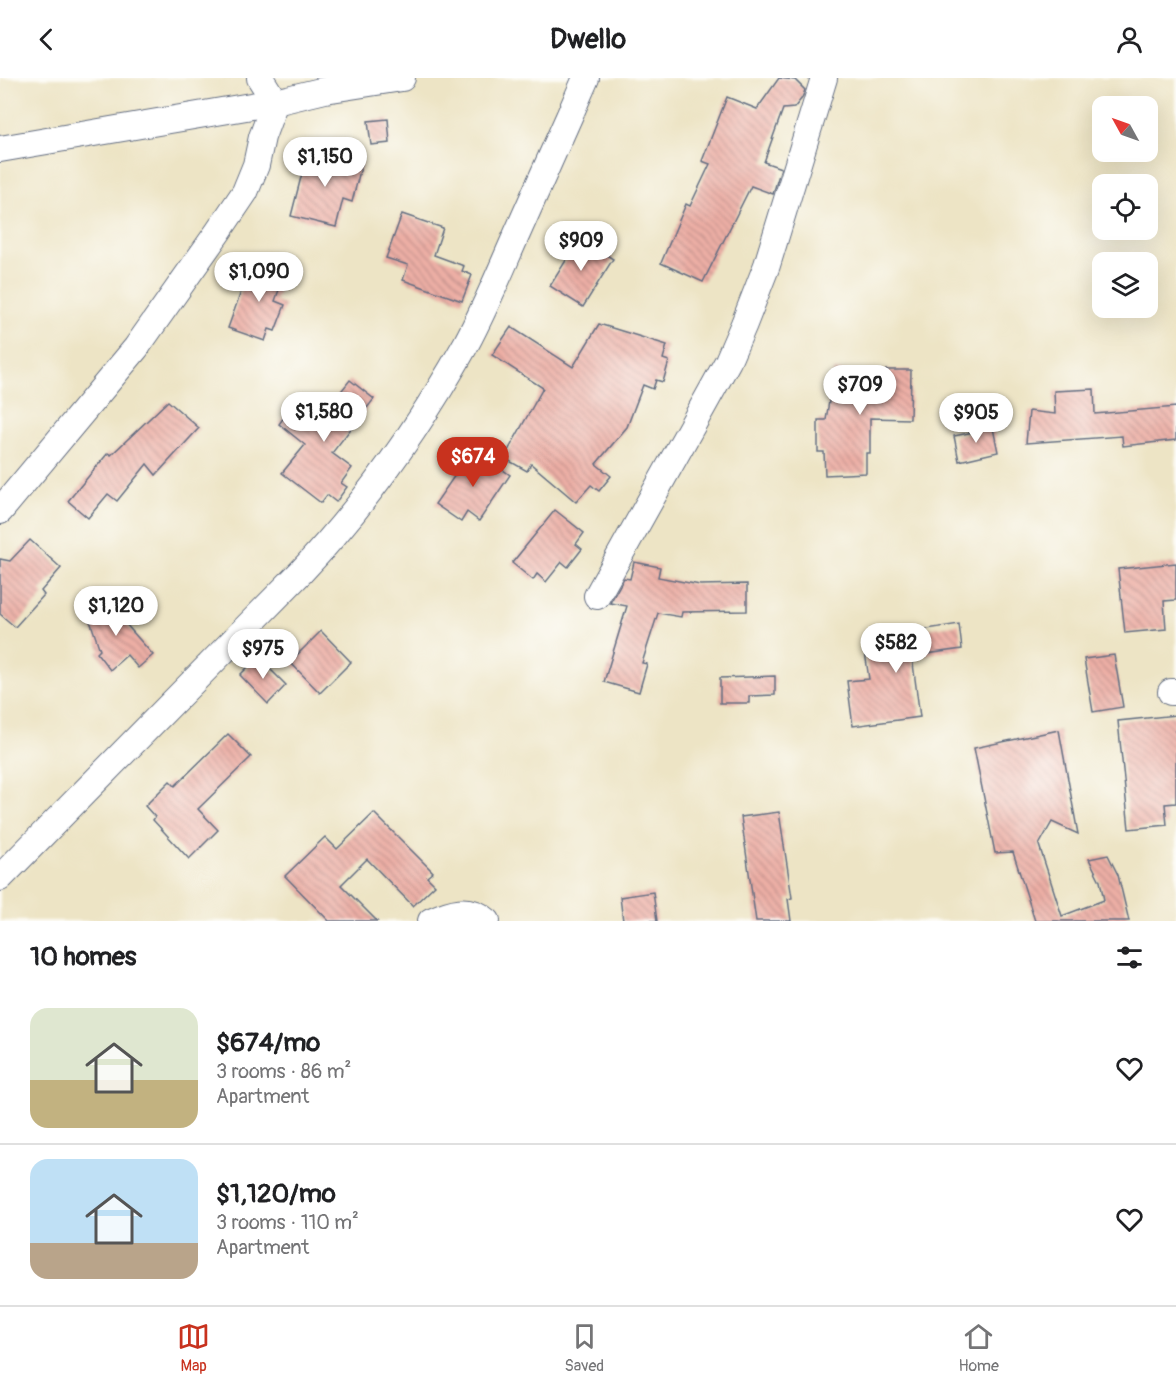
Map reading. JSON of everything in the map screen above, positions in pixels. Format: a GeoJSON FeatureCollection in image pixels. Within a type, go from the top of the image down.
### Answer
{"type":"FeatureCollection","features":[{"type":"Feature","properties":{"kind":"street"},"geometry":{"type":"LineString","coordinates":[[260,78],[275,102]]}},
{"type":"Feature","properties":{"kind":"street"},"geometry":{"type":"LineString","coordinates":[[0,149],[402,78]]}},
{"type":"Feature","properties":{"kind":"street"},"geometry":{"type":"LineString","coordinates":[[0,878],[301,572],[367,498],[397,456],[466,343],[586,78]]}},
{"type":"Feature","properties":{"kind":"street"},"geometry":{"type":"LineString","coordinates":[[597,596],[728,361],[766,265],[824,78]]}},
{"type":"Feature","properties":{"kind":"street"},"geometry":{"type":"LineString","coordinates":[[0,511],[136,348],[245,192],[256,165],[262,137],[275,102]]}},
{"type":"Feature","properties":{"kind":"street"},"geometry":{"type":"LineString","coordinates":[[431,921],[451,912],[467,910],[487,921]]}},
{"type":"Feature","properties":{"kind":"building"},"geometry":{"type":"Polygon","coordinates":[[[779,78],[795,80],[805,90],[794,108],[783,109],[764,162],[781,168],[773,194],[751,186],[703,282],[661,263],[686,204],[690,206],[710,164],[702,161],[727,97],[757,109],[779,78]]]}},
{"type":"Feature","properties":{"kind":"building"},"geometry":{"type":"Polygon","coordinates":[[[388,119],[390,143],[371,145],[368,121],[388,119]]]}},
{"type":"Feature","properties":{"kind":"building"},"geometry":{"type":"Polygon","coordinates":[[[308,150],[362,163],[352,202],[343,199],[336,227],[291,216],[308,150]]]}},
{"type":"Feature","properties":{"kind":"building"},"geometry":{"type":"Polygon","coordinates":[[[402,214],[443,228],[434,255],[464,266],[462,271],[472,275],[462,301],[403,280],[408,265],[386,258],[402,214]]]}},
{"type":"Feature","properties":{"kind":"building"},"geometry":{"type":"Polygon","coordinates":[[[580,238],[613,259],[583,307],[550,286],[580,238]]]}},
{"type":"Feature","properties":{"kind":"building"},"geometry":{"type":"Polygon","coordinates":[[[252,261],[285,273],[275,301],[285,305],[275,331],[269,329],[265,341],[228,328],[252,261]]]}},
{"type":"Feature","properties":{"kind":"building"},"geometry":{"type":"Polygon","coordinates":[[[599,324],[667,345],[663,359],[669,361],[663,382],[656,380],[653,389],[643,385],[627,427],[596,464],[611,476],[599,491],[591,485],[576,502],[531,464],[527,471],[504,458],[543,388],[492,355],[511,327],[573,367],[599,324]]]}},
{"type":"Feature","properties":{"kind":"building"},"geometry":{"type":"Polygon","coordinates":[[[834,370],[886,379],[886,370],[911,370],[910,419],[870,418],[870,453],[866,453],[866,473],[825,475],[824,452],[818,452],[818,420],[826,420],[834,370]]]}},
{"type":"Feature","properties":{"kind":"building"},"geometry":{"type":"Polygon","coordinates":[[[350,380],[374,399],[332,453],[352,468],[341,483],[347,487],[336,502],[327,495],[321,503],[282,473],[305,445],[279,424],[296,401],[319,419],[350,380]]]}},
{"type":"Feature","properties":{"kind":"building"},"geometry":{"type":"Polygon","coordinates":[[[1094,389],[1095,414],[1176,407],[1176,440],[1123,446],[1122,436],[1026,443],[1029,411],[1055,414],[1054,391],[1094,389]]]}},
{"type":"Feature","properties":{"kind":"building"},"geometry":{"type":"Polygon","coordinates":[[[168,401],[199,428],[156,475],[147,464],[117,501],[108,494],[88,518],[68,501],[108,453],[111,455],[168,401]]]}},
{"type":"Feature","properties":{"kind":"building"},"geometry":{"type":"Polygon","coordinates":[[[993,428],[998,452],[959,461],[954,436],[993,428]]]}},
{"type":"Feature","properties":{"kind":"building"},"geometry":{"type":"Polygon","coordinates":[[[473,449],[510,475],[479,521],[467,512],[461,522],[435,504],[473,449]]]}},
{"type":"Feature","properties":{"kind":"building"},"geometry":{"type":"Polygon","coordinates":[[[555,510],[584,533],[576,544],[582,549],[568,567],[562,562],[546,582],[537,574],[533,580],[512,563],[555,510]]]}},
{"type":"Feature","properties":{"kind":"building"},"geometry":{"type":"Polygon","coordinates":[[[30,540],[61,568],[41,591],[44,595],[15,627],[0,614],[0,559],[10,561],[30,540]]]}},
{"type":"Feature","properties":{"kind":"building"},"geometry":{"type":"Polygon","coordinates":[[[634,562],[660,567],[658,577],[700,585],[747,584],[747,611],[682,612],[681,617],[658,613],[642,663],[647,664],[639,692],[604,682],[627,606],[610,603],[624,578],[630,579],[634,562]]]}},
{"type":"Feature","properties":{"kind":"building"},"geometry":{"type":"Polygon","coordinates":[[[1176,563],[1176,600],[1164,601],[1166,629],[1125,633],[1118,569],[1176,563]]]}},
{"type":"Feature","properties":{"kind":"building"},"geometry":{"type":"Polygon","coordinates":[[[113,600],[118,615],[153,655],[138,668],[127,655],[110,670],[97,653],[100,650],[86,609],[113,600]]]}},
{"type":"Feature","properties":{"kind":"building"},"geometry":{"type":"Polygon","coordinates":[[[959,624],[962,649],[912,656],[920,717],[853,726],[847,681],[869,679],[863,639],[959,624]]]}},
{"type":"Feature","properties":{"kind":"building"},"geometry":{"type":"Polygon","coordinates":[[[321,631],[351,662],[320,693],[290,662],[321,631]]]}},
{"type":"Feature","properties":{"kind":"building"},"geometry":{"type":"Polygon","coordinates":[[[1114,655],[1123,707],[1093,712],[1084,659],[1114,655]]]}},
{"type":"Feature","properties":{"kind":"building"},"geometry":{"type":"Polygon","coordinates":[[[258,657],[286,685],[268,704],[240,675],[258,657]]]}},
{"type":"Feature","properties":{"kind":"building"},"geometry":{"type":"Polygon","coordinates":[[[775,676],[775,695],[749,696],[749,703],[720,703],[720,678],[775,676]]]}},
{"type":"Feature","properties":{"kind":"building"},"geometry":{"type":"Polygon","coordinates":[[[1176,715],[1176,803],[1165,804],[1167,825],[1129,829],[1118,721],[1176,715]]]}},
{"type":"Feature","properties":{"kind":"building"},"geometry":{"type":"Polygon","coordinates":[[[1059,730],[1078,834],[1052,822],[1039,845],[1062,916],[1104,900],[1100,881],[1089,859],[1108,855],[1118,875],[1129,921],[1035,921],[1013,852],[995,853],[974,748],[1059,730]]]}},
{"type":"Feature","properties":{"kind":"building"},"geometry":{"type":"Polygon","coordinates":[[[228,734],[251,757],[198,809],[218,830],[189,859],[153,820],[155,817],[145,806],[170,781],[175,786],[228,734]]]}},
{"type":"Feature","properties":{"kind":"building"},"geometry":{"type":"Polygon","coordinates":[[[779,812],[792,898],[788,899],[791,921],[756,921],[741,817],[779,812]]]}},
{"type":"Feature","properties":{"kind":"building"},"geometry":{"type":"Polygon","coordinates":[[[374,813],[433,872],[427,877],[435,885],[413,906],[367,859],[341,885],[377,921],[329,921],[285,876],[325,837],[337,849],[374,813]]]}},
{"type":"Feature","properties":{"kind":"building"},"geometry":{"type":"Polygon","coordinates":[[[653,892],[657,921],[623,921],[620,897],[653,892]]]}}]}
